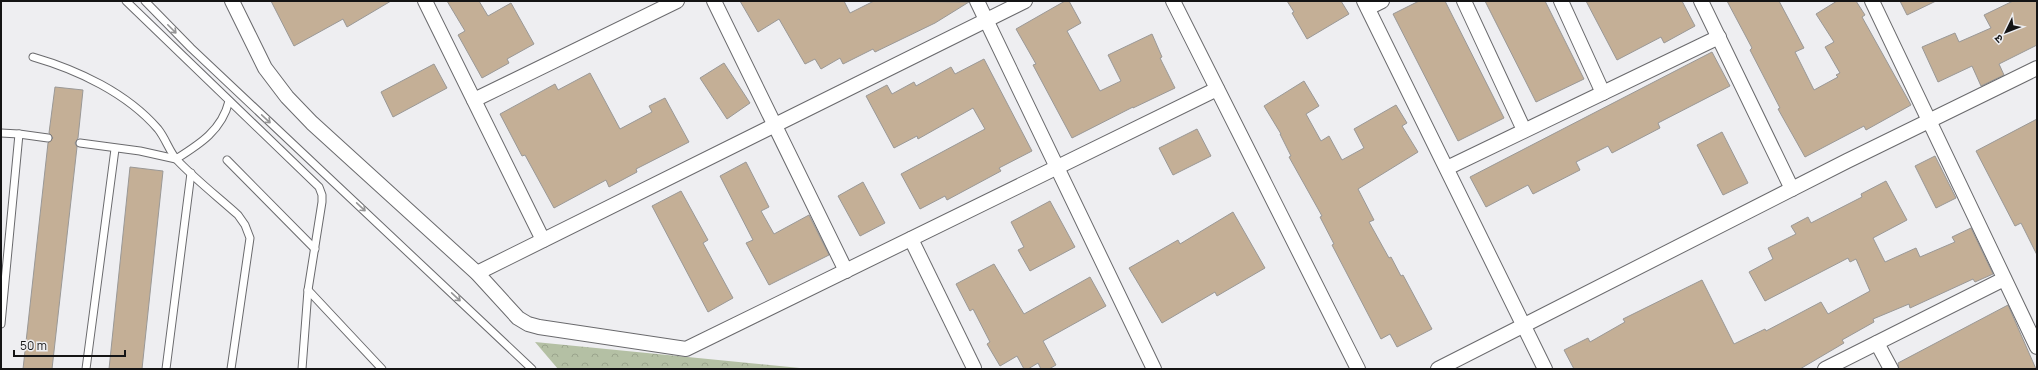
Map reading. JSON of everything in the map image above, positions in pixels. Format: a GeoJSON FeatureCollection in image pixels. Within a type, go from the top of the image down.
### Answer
{"type":"FeatureCollection","features":[{"type":"Feature","properties":{"kind":"street"},"geometry":{"type":"LineString","coordinates":[[232,1],[265,68],[287,97],[312,123],[477,273],[518,318],[528,324],[686,349],[1217,89]]}},
{"type":"Feature","properties":{"kind":"street"},"geometry":{"type":"LineString","coordinates":[[426,1],[543,240]]}},
{"type":"Feature","properties":{"kind":"street"},"geometry":{"type":"LineString","coordinates":[[474,100],[677,1]]}},
{"type":"Feature","properties":{"kind":"street"},"geometry":{"type":"LineString","coordinates":[[714,1],[846,271]]}},
{"type":"Feature","properties":{"kind":"street"},"geometry":{"type":"LineString","coordinates":[[977,1],[1154,369]]}},
{"type":"Feature","properties":{"kind":"street"},"geometry":{"type":"LineString","coordinates":[[477,273],[1025,1]]}},
{"type":"Feature","properties":{"kind":"street"},"geometry":{"type":"LineString","coordinates":[[1173,1],[1358,369]]}},
{"type":"Feature","properties":{"kind":"street"},"geometry":{"type":"LineString","coordinates":[[1382,1],[1366,4],[1545,369]]}},
{"type":"Feature","properties":{"kind":"street"},"geometry":{"type":"LineString","coordinates":[[1464,1],[1524,130]]}},
{"type":"Feature","properties":{"kind":"street"},"geometry":{"type":"LineString","coordinates":[[1561,1],[1603,93]]}},
{"type":"Feature","properties":{"kind":"street"},"geometry":{"type":"LineString","coordinates":[[1701,1],[1792,189]]}},
{"type":"Feature","properties":{"kind":"street"},"geometry":{"type":"LineString","coordinates":[[1872,1],[2037,347]]}},
{"type":"Feature","properties":{"kind":"street"},"geometry":{"type":"LineString","coordinates":[[1447,168],[1718,38]]}},
{"type":"Feature","properties":{"kind":"street"},"geometry":{"type":"LineString","coordinates":[[1438,369],[1792,189],[2037,68]]}},
{"type":"Feature","properties":{"kind":"street"},"geometry":{"type":"LineString","coordinates":[[911,239],[974,368]]}},
{"type":"Feature","properties":{"kind":"street"},"geometry":{"type":"LineString","coordinates":[[1825,369],[2004,278]]}},
{"type":"Feature","properties":{"kind":"street"},"geometry":{"type":"LineString","coordinates":[[1876,343],[1891,369]]}},
{"type":"Feature","properties":{"kind":"lane"},"geometry":{"type":"LineString","coordinates":[[126,1],[319,187],[322,195],[322,202],[308,290],[302,369]]}},
{"type":"Feature","properties":{"kind":"lane"},"geometry":{"type":"LineString","coordinates":[[145,1],[191,48],[532,369]]}},
{"type":"Feature","properties":{"kind":"lane"},"geometry":{"type":"LineString","coordinates":[[33,57],[58,64],[109,90],[140,111],[166,139],[176,159],[238,215],[245,225],[250,238],[231,369]]}},
{"type":"Feature","properties":{"kind":"lane"},"geometry":{"type":"LineString","coordinates":[[80,143],[176,159],[213,132],[227,111],[229,101]]}},
{"type":"Feature","properties":{"kind":"lane"},"geometry":{"type":"LineString","coordinates":[[1,134],[19,134],[48,138]]}},
{"type":"Feature","properties":{"kind":"lane"},"geometry":{"type":"LineString","coordinates":[[1,324],[19,134]]}},
{"type":"Feature","properties":{"kind":"lane"},"geometry":{"type":"LineString","coordinates":[[86,369],[115,149]]}},
{"type":"Feature","properties":{"kind":"lane"},"geometry":{"type":"LineString","coordinates":[[227,160],[315,249]]}},
{"type":"Feature","properties":{"kind":"lane"},"geometry":{"type":"LineString","coordinates":[[166,369],[191,173]]}},
{"type":"Feature","properties":{"kind":"lane"},"geometry":{"type":"LineString","coordinates":[[308,290],[376,366],[382,369]]}},
{"type":"Feature","properties":{"kind":"green space"},"geometry":{"type":"Polygon","coordinates":[[[535,342],[810,369],[558,369],[535,342]]]}},
{"type":"Feature","properties":{"kind":"building"},"geometry":{"type":"Polygon","coordinates":[[[271,1],[391,1],[347,27],[343,19],[294,46],[271,1]]]}},
{"type":"Feature","properties":{"kind":"building"},"geometry":{"type":"Polygon","coordinates":[[[447,1],[479,1],[488,16],[511,3],[534,44],[507,59],[509,63],[482,78],[458,35],[465,31],[447,1]]]}},
{"type":"Feature","properties":{"kind":"building"},"geometry":{"type":"Polygon","coordinates":[[[740,1],[844,1],[850,13],[874,1],[969,2],[935,23],[875,52],[873,49],[843,64],[840,58],[821,69],[815,59],[805,64],[779,19],[758,32],[740,1]]]}},
{"type":"Feature","properties":{"kind":"building"},"geometry":{"type":"Polygon","coordinates":[[[1065,1],[1069,1],[1081,23],[1067,31],[1100,91],[1121,81],[1108,55],[1152,34],[1162,57],[1160,58],[1175,88],[1133,107],[1072,138],[1033,65],[1036,64],[1016,29],[1065,1]]]}},
{"type":"Feature","properties":{"kind":"building"},"geometry":{"type":"Polygon","coordinates":[[[1287,1],[1341,1],[1349,14],[1307,39],[1287,1]]]}},
{"type":"Feature","properties":{"kind":"building"},"geometry":{"type":"Polygon","coordinates":[[[1419,1],[1445,1],[1504,118],[1458,141],[1393,14],[1419,1]]]}},
{"type":"Feature","properties":{"kind":"building"},"geometry":{"type":"Polygon","coordinates":[[[1485,1],[1545,1],[1584,79],[1536,102],[1485,1]]]}},
{"type":"Feature","properties":{"kind":"building"},"geometry":{"type":"Polygon","coordinates":[[[1586,1],[1682,1],[1695,26],[1664,43],[1661,37],[1617,60],[1586,1]]]}},
{"type":"Feature","properties":{"kind":"building"},"geometry":{"type":"Polygon","coordinates":[[[1727,1],[1779,1],[1804,48],[1795,52],[1814,90],[1838,77],[1836,75],[1840,73],[1825,47],[1834,42],[1816,14],[1837,1],[1856,1],[1865,15],[1862,17],[1911,105],[1866,130],[1864,126],[1805,157],[1778,109],[1780,108],[1750,50],[1752,48],[1727,1]]]}},
{"type":"Feature","properties":{"kind":"building"},"geometry":{"type":"Polygon","coordinates":[[[1900,1],[1936,1],[1907,15],[1900,1]]]}},
{"type":"Feature","properties":{"kind":"building"},"geometry":{"type":"Polygon","coordinates":[[[2013,1],[2037,1],[2037,45],[1999,64],[2004,75],[1981,86],[1972,66],[1938,82],[1922,47],[1955,33],[1959,42],[1991,28],[1984,15],[2013,1]]]}},
{"type":"Feature","properties":{"kind":"building"},"geometry":{"type":"Polygon","coordinates":[[[1712,52],[1730,86],[1658,123],[1660,128],[1612,153],[1608,146],[1576,162],[1580,170],[1533,194],[1528,185],[1486,207],[1470,177],[1712,52]]]}},
{"type":"Feature","properties":{"kind":"building"},"geometry":{"type":"Polygon","coordinates":[[[984,59],[1032,151],[999,168],[1001,171],[947,200],[945,196],[920,209],[901,174],[985,129],[973,108],[918,139],[917,136],[894,148],[866,96],[887,85],[892,94],[914,82],[916,86],[951,67],[955,74],[984,59]]]}},
{"type":"Feature","properties":{"kind":"building"},"geometry":{"type":"Polygon","coordinates":[[[724,63],[750,103],[727,119],[700,78],[724,63]]]}},
{"type":"Feature","properties":{"kind":"building"},"geometry":{"type":"Polygon","coordinates":[[[434,64],[447,88],[393,117],[381,92],[434,64]]]}},
{"type":"Feature","properties":{"kind":"building"},"geometry":{"type":"Polygon","coordinates":[[[590,73],[620,129],[652,112],[649,106],[665,98],[689,142],[636,169],[637,172],[609,187],[606,180],[554,208],[525,155],[522,156],[500,114],[555,84],[558,90],[590,73]]]}},
{"type":"Feature","properties":{"kind":"building"},"geometry":{"type":"Polygon","coordinates":[[[1304,81],[1319,106],[1306,114],[1321,141],[1329,136],[1342,160],[1364,148],[1354,129],[1396,105],[1407,123],[1402,126],[1418,152],[1358,189],[1374,220],[1369,222],[1389,258],[1391,257],[1401,276],[1403,275],[1432,329],[1397,347],[1390,334],[1381,339],[1332,245],[1334,244],[1320,217],[1322,216],[1289,157],[1291,156],[1281,134],[1264,106],[1304,81]]]}},
{"type":"Feature","properties":{"kind":"building"},"geometry":{"type":"Polygon","coordinates":[[[55,87],[83,90],[78,138],[75,143],[77,147],[52,369],[23,369],[48,143],[53,138],[49,133],[55,87]]]}},
{"type":"Feature","properties":{"kind":"building"},"geometry":{"type":"Polygon","coordinates":[[[2037,119],[2037,255],[2021,223],[2015,226],[1976,151],[2037,119]]]}},
{"type":"Feature","properties":{"kind":"building"},"geometry":{"type":"Polygon","coordinates":[[[1197,129],[1211,156],[1173,175],[1159,148],[1197,129]]]}},
{"type":"Feature","properties":{"kind":"building"},"geometry":{"type":"Polygon","coordinates":[[[1722,132],[1748,183],[1723,195],[1697,145],[1722,132]]]}},
{"type":"Feature","properties":{"kind":"building"},"geometry":{"type":"Polygon","coordinates":[[[1935,156],[1956,198],[1936,208],[1915,166],[1935,156]]]}},
{"type":"Feature","properties":{"kind":"building"},"geometry":{"type":"Polygon","coordinates":[[[746,162],[769,207],[761,211],[774,234],[809,215],[829,255],[769,285],[746,243],[753,240],[720,176],[746,162]]]}},
{"type":"Feature","properties":{"kind":"building"},"geometry":{"type":"Polygon","coordinates":[[[130,167],[163,171],[142,369],[109,369],[130,167]]]}},
{"type":"Feature","properties":{"kind":"building"},"geometry":{"type":"Polygon","coordinates":[[[1886,181],[1907,220],[1873,238],[1885,262],[1916,248],[1920,257],[1955,242],[1952,237],[1971,228],[1993,274],[1975,282],[1973,279],[1910,308],[1909,304],[1873,319],[1874,322],[1842,340],[1844,343],[1800,369],[1574,369],[1564,350],[1588,338],[1590,342],[1625,322],[1623,319],[1702,280],[1734,344],[1765,329],[1766,331],[1821,302],[1828,314],[1870,291],[1856,259],[1850,262],[1848,258],[1765,301],[1749,272],[1773,259],[1768,248],[1796,234],[1791,226],[1808,217],[1811,223],[1862,197],[1861,194],[1886,181]]]}},
{"type":"Feature","properties":{"kind":"building"},"geometry":{"type":"Polygon","coordinates":[[[863,182],[885,223],[860,236],[838,196],[863,182]]]}},
{"type":"Feature","properties":{"kind":"building"},"geometry":{"type":"Polygon","coordinates":[[[681,191],[708,240],[703,243],[733,298],[708,312],[652,206],[681,191]]]}},
{"type":"Feature","properties":{"kind":"building"},"geometry":{"type":"Polygon","coordinates":[[[1050,201],[1075,247],[1030,271],[1018,250],[1024,247],[1011,222],[1050,201]]]}},
{"type":"Feature","properties":{"kind":"building"},"geometry":{"type":"Polygon","coordinates":[[[1233,212],[1265,268],[1217,296],[1215,292],[1162,323],[1129,268],[1178,240],[1180,244],[1233,212]]]}},
{"type":"Feature","properties":{"kind":"building"},"geometry":{"type":"Polygon","coordinates":[[[994,264],[1024,314],[1090,277],[1106,306],[1043,341],[1056,365],[1049,369],[1041,369],[1038,363],[1028,369],[1024,369],[1017,356],[1000,366],[987,344],[990,342],[973,309],[970,311],[956,284],[994,264]]]}},
{"type":"Feature","properties":{"kind":"building"},"geometry":{"type":"Polygon","coordinates":[[[2008,305],[2036,369],[1899,369],[1898,363],[2008,305]]]}}]}
